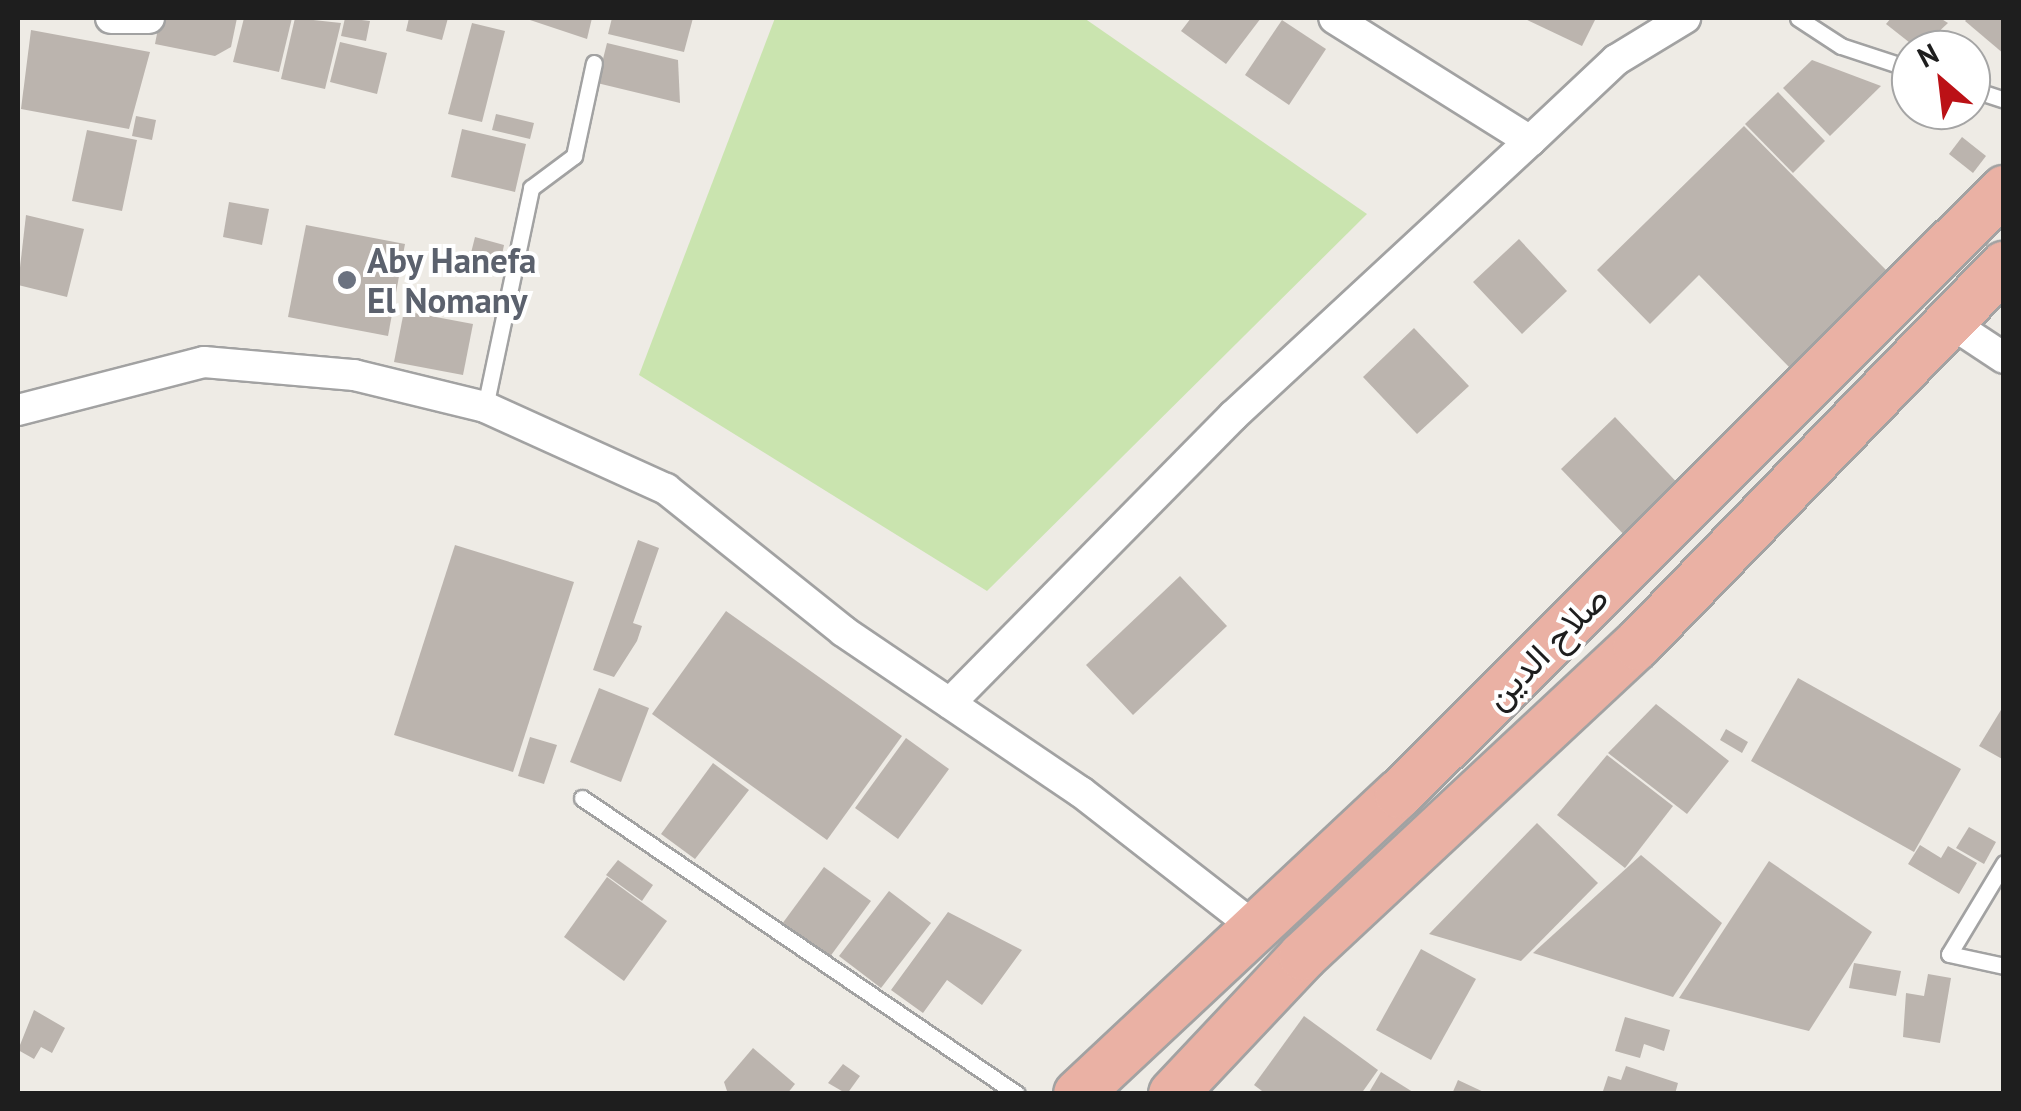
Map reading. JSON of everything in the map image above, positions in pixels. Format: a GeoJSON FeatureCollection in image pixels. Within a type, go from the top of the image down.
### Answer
{"type":"FeatureCollection","features":[{"type":"Feature","properties":{"kind":"highway","name":"صلاح الدين"},"geometry":{"type":"LineString","coordinates":[[1078,1094],[1256,928],[2004,190]]}},
{"type":"Feature","properties":{"kind":"highway","name":"صلاح الدين"},"geometry":{"type":"LineString","coordinates":[[1173,1094],[1303,956],[1637,645],[2004,266]]}},
{"type":"Feature","properties":{"kind":"street"},"geometry":{"type":"LineString","coordinates":[[111,18],[148,18]]}},
{"type":"Feature","properties":{"kind":"street"},"geometry":{"type":"LineString","coordinates":[[1334,18],[1530,141]]}},
{"type":"Feature","properties":{"kind":"street"},"geometry":{"type":"LineString","coordinates":[[950,703],[1233,416],[1616,60],[1685,18]]}},
{"type":"Feature","properties":{"kind":"street"},"geometry":{"type":"LineString","coordinates":[[1948,321],[2004,358]]}},
{"type":"Feature","properties":{"kind":"street"},"geometry":{"type":"LineString","coordinates":[[18,410],[204,362],[354,375],[485,407],[666,489],[1256,928]]}},
{"type":"Feature","properties":{"kind":"lane"},"geometry":{"type":"LineString","coordinates":[[1798,18],[1840,46],[1891,63]]}},
{"type":"Feature","properties":{"kind":"lane"},"geometry":{"type":"LineString","coordinates":[[485,407],[531,188],[574,156],[594,63]]}},
{"type":"Feature","properties":{"kind":"lane"},"geometry":{"type":"LineString","coordinates":[[582,798],[1017,1094]]}},
{"type":"Feature","properties":{"kind":"lane"},"geometry":{"type":"LineString","coordinates":[[2004,863],[1949,954],[2004,966]]}},
{"type":"Feature","properties":{"kind":"green space"},"geometry":{"type":"Polygon","coordinates":[[[775,18],[1084,18],[1367,214],[987,591],[639,375],[775,18]]]}},
{"type":"Feature","properties":{"kind":"building"},"geometry":{"type":"Polygon","coordinates":[[[160,18],[237,18],[231,47],[215,56],[155,44],[160,18]]]}},
{"type":"Feature","properties":{"kind":"building"},"geometry":{"type":"Polygon","coordinates":[[[244,18],[292,18],[279,72],[233,62],[244,18]]]}},
{"type":"Feature","properties":{"kind":"building"},"geometry":{"type":"Polygon","coordinates":[[[295,18],[341,23],[325,89],[281,79],[295,18]]]}},
{"type":"Feature","properties":{"kind":"building"},"geometry":{"type":"Polygon","coordinates":[[[345,18],[370,21],[366,41],[341,36],[345,18]]]}},
{"type":"Feature","properties":{"kind":"building"},"geometry":{"type":"Polygon","coordinates":[[[409,18],[448,18],[442,40],[406,31],[409,18]]]}},
{"type":"Feature","properties":{"kind":"building"},"geometry":{"type":"Polygon","coordinates":[[[524,18],[592,18],[587,39],[524,18]]]}},
{"type":"Feature","properties":{"kind":"building"},"geometry":{"type":"Polygon","coordinates":[[[612,18],[693,18],[684,52],[608,34],[612,18]]]}},
{"type":"Feature","properties":{"kind":"building"},"geometry":{"type":"Polygon","coordinates":[[[1191,18],[1261,18],[1226,64],[1181,31],[1191,18]]]}},
{"type":"Feature","properties":{"kind":"building"},"geometry":{"type":"Polygon","coordinates":[[[1523,18],[1596,18],[1582,46],[1523,18]]]}},
{"type":"Feature","properties":{"kind":"building"},"geometry":{"type":"Polygon","coordinates":[[[1891,18],[1940,18],[1948,23],[1940,30],[1894,30],[1886,24],[1891,18]]]}},
{"type":"Feature","properties":{"kind":"building"},"geometry":{"type":"Polygon","coordinates":[[[2004,18],[2004,54],[1991,43],[1991,30],[1976,30],[1965,21],[2004,18]]]}},
{"type":"Feature","properties":{"kind":"building"},"geometry":{"type":"Polygon","coordinates":[[[1282,20],[1326,49],[1289,105],[1245,75],[1282,20]]]}},
{"type":"Feature","properties":{"kind":"building"},"geometry":{"type":"Polygon","coordinates":[[[472,23],[505,31],[482,122],[448,114],[472,23]]]}},
{"type":"Feature","properties":{"kind":"building"},"geometry":{"type":"Polygon","coordinates":[[[31,30],[150,52],[129,129],[21,109],[31,30]]]}},
{"type":"Feature","properties":{"kind":"building"},"geometry":{"type":"Polygon","coordinates":[[[340,42],[387,53],[377,94],[330,82],[340,42]]]}},
{"type":"Feature","properties":{"kind":"building"},"geometry":{"type":"Polygon","coordinates":[[[607,43],[678,60],[680,103],[597,83],[607,43]]]}},
{"type":"Feature","properties":{"kind":"building"},"geometry":{"type":"Polygon","coordinates":[[[1812,60],[1881,86],[1830,136],[1783,88],[1812,60]]]}},
{"type":"Feature","properties":{"kind":"building"},"geometry":{"type":"Polygon","coordinates":[[[1778,92],[1825,141],[1793,173],[1745,124],[1778,92]]]}},
{"type":"Feature","properties":{"kind":"building"},"geometry":{"type":"Polygon","coordinates":[[[496,114],[534,123],[530,139],[492,130],[496,114]]]}},
{"type":"Feature","properties":{"kind":"building"},"geometry":{"type":"Polygon","coordinates":[[[136,116],[156,120],[152,140],[132,136],[136,116]]]}},
{"type":"Feature","properties":{"kind":"building"},"geometry":{"type":"Polygon","coordinates":[[[1744,126],[1888,272],[1790,368],[1699,275],[1650,324],[1597,270],[1744,126]]]}},
{"type":"Feature","properties":{"kind":"building"},"geometry":{"type":"Polygon","coordinates":[[[462,129],[526,144],[515,192],[451,177],[462,129]]]}},
{"type":"Feature","properties":{"kind":"building"},"geometry":{"type":"Polygon","coordinates":[[[87,130],[137,140],[122,211],[72,201],[87,130]]]}},
{"type":"Feature","properties":{"kind":"building"},"geometry":{"type":"Polygon","coordinates":[[[1962,137],[1986,156],[1973,173],[1949,154],[1962,137]]]}},
{"type":"Feature","properties":{"kind":"building"},"geometry":{"type":"Polygon","coordinates":[[[229,202],[269,209],[262,245],[223,237],[229,202]]]}},
{"type":"Feature","properties":{"kind":"building"},"geometry":{"type":"Polygon","coordinates":[[[26,215],[84,229],[67,297],[18,285],[26,215]]]}},
{"type":"Feature","properties":{"kind":"building","name":"Aby Hanefa El Nomany"},"geometry":{"type":"Polygon","coordinates":[[[306,225],[405,244],[388,336],[288,317],[306,225]]]}},
{"type":"Feature","properties":{"kind":"building"},"geometry":{"type":"Polygon","coordinates":[[[475,237],[504,245],[500,265],[470,257],[475,237]]]}},
{"type":"Feature","properties":{"kind":"building"},"geometry":{"type":"Polygon","coordinates":[[[1519,239],[1567,291],[1522,334],[1473,282],[1519,239]]]}},
{"type":"Feature","properties":{"kind":"building"},"geometry":{"type":"Polygon","coordinates":[[[404,311],[473,324],[463,375],[394,362],[404,311]]]}},
{"type":"Feature","properties":{"kind":"building"},"geometry":{"type":"Polygon","coordinates":[[[1414,328],[1469,386],[1417,434],[1363,377],[1414,328]]]}},
{"type":"Feature","properties":{"kind":"building"},"geometry":{"type":"Polygon","coordinates":[[[1615,417],[1685,491],[1631,542],[1561,469],[1615,417]]]}},
{"type":"Feature","properties":{"kind":"building"},"geometry":{"type":"Polygon","coordinates":[[[638,540],[659,548],[633,623],[642,626],[637,641],[614,677],[593,670],[638,540]]]}},
{"type":"Feature","properties":{"kind":"building"},"geometry":{"type":"Polygon","coordinates":[[[455,545],[574,582],[513,772],[394,735],[455,545]]]}},
{"type":"Feature","properties":{"kind":"building"},"geometry":{"type":"Polygon","coordinates":[[[1180,576],[1227,626],[1133,715],[1086,665],[1180,576]]]}},
{"type":"Feature","properties":{"kind":"building"},"geometry":{"type":"Polygon","coordinates":[[[726,611],[902,736],[827,840],[652,714],[726,611]]]}},
{"type":"Feature","properties":{"kind":"building"},"geometry":{"type":"Polygon","coordinates":[[[1798,678],[1961,769],[1914,852],[1751,761],[1798,678]]]}},
{"type":"Feature","properties":{"kind":"building"},"geometry":{"type":"Polygon","coordinates":[[[599,688],[649,708],[621,782],[570,762],[599,688]]]}},
{"type":"Feature","properties":{"kind":"building"},"geometry":{"type":"Polygon","coordinates":[[[1656,704],[1729,761],[1687,814],[1608,753],[1656,704]]]}},
{"type":"Feature","properties":{"kind":"building"},"geometry":{"type":"Polygon","coordinates":[[[2004,705],[2004,760],[1979,746],[2004,705]]]}},
{"type":"Feature","properties":{"kind":"building"},"geometry":{"type":"Polygon","coordinates":[[[1726,729],[1748,742],[1742,753],[1720,740],[1726,729]]]}},
{"type":"Feature","properties":{"kind":"building"},"geometry":{"type":"Polygon","coordinates":[[[530,737],[557,745],[544,784],[518,776],[530,737]]]}},
{"type":"Feature","properties":{"kind":"building"},"geometry":{"type":"Polygon","coordinates":[[[906,738],[949,769],[898,839],[855,808],[906,738]]]}},
{"type":"Feature","properties":{"kind":"building"},"geometry":{"type":"Polygon","coordinates":[[[1607,755],[1673,806],[1625,868],[1557,815],[1607,755]]]}},
{"type":"Feature","properties":{"kind":"building"},"geometry":{"type":"Polygon","coordinates":[[[713,763],[749,790],[695,859],[661,834],[713,763]]]}},
{"type":"Feature","properties":{"kind":"building"},"geometry":{"type":"Polygon","coordinates":[[[1537,823],[1598,883],[1521,961],[1429,934],[1537,823]]]}},
{"type":"Feature","properties":{"kind":"building"},"geometry":{"type":"Polygon","coordinates":[[[1969,827],[1996,842],[1984,864],[1956,848],[1969,827]]]}},
{"type":"Feature","properties":{"kind":"building"},"geometry":{"type":"Polygon","coordinates":[[[1920,845],[1941,858],[1948,846],[1977,863],[1959,894],[1908,864],[1920,845]]]}},
{"type":"Feature","properties":{"kind":"building"},"geometry":{"type":"Polygon","coordinates":[[[1641,855],[1722,923],[1673,997],[1533,953],[1641,855]]]}},
{"type":"Feature","properties":{"kind":"building"},"geometry":{"type":"Polygon","coordinates":[[[618,860],[653,885],[642,901],[606,875],[618,860]]]}},
{"type":"Feature","properties":{"kind":"building"},"geometry":{"type":"Polygon","coordinates":[[[1769,861],[1872,932],[1809,1031],[1679,998],[1769,861]]]}},
{"type":"Feature","properties":{"kind":"building"},"geometry":{"type":"Polygon","coordinates":[[[824,867],[871,901],[829,958],[782,924],[824,867]]]}},
{"type":"Feature","properties":{"kind":"building"},"geometry":{"type":"Polygon","coordinates":[[[607,877],[667,921],[624,981],[564,937],[607,877]]]}},
{"type":"Feature","properties":{"kind":"building"},"geometry":{"type":"Polygon","coordinates":[[[889,891],[931,923],[881,988],[839,956],[889,891]]]}},
{"type":"Feature","properties":{"kind":"building"},"geometry":{"type":"Polygon","coordinates":[[[948,912],[1022,950],[982,1005],[947,980],[923,1013],[891,990],[948,912]]]}},
{"type":"Feature","properties":{"kind":"building"},"geometry":{"type":"Polygon","coordinates":[[[1421,949],[1476,979],[1431,1060],[1376,1030],[1421,949]]]}},
{"type":"Feature","properties":{"kind":"building"},"geometry":{"type":"Polygon","coordinates":[[[1854,963],[1901,971],[1896,996],[1849,988],[1854,963]]]}},
{"type":"Feature","properties":{"kind":"building"},"geometry":{"type":"Polygon","coordinates":[[[1928,974],[1951,978],[1940,1043],[1903,1037],[1906,993],[1924,996],[1928,974]]]}},
{"type":"Feature","properties":{"kind":"building"},"geometry":{"type":"Polygon","coordinates":[[[34,1010],[65,1028],[52,1053],[41,1047],[34,1059],[18,1050],[34,1010]]]}},
{"type":"Feature","properties":{"kind":"building"},"geometry":{"type":"Polygon","coordinates":[[[1304,1016],[1378,1070],[1361,1094],[1266,1094],[1254,1085],[1304,1016]]]}},
{"type":"Feature","properties":{"kind":"building"},"geometry":{"type":"Polygon","coordinates":[[[1625,1017],[1670,1030],[1664,1051],[1644,1044],[1640,1058],[1615,1051],[1625,1017]]]}},
{"type":"Feature","properties":{"kind":"building"},"geometry":{"type":"Polygon","coordinates":[[[753,1048],[795,1084],[787,1094],[728,1094],[724,1082],[753,1048]]]}},
{"type":"Feature","properties":{"kind":"building"},"geometry":{"type":"Polygon","coordinates":[[[843,1064],[860,1076],[847,1094],[828,1083],[843,1064]]]}},
{"type":"Feature","properties":{"kind":"building"},"geometry":{"type":"Polygon","coordinates":[[[1626,1066],[1678,1083],[1675,1094],[1602,1094],[1608,1076],[1621,1080],[1626,1066]]]}},
{"type":"Feature","properties":{"kind":"building"},"geometry":{"type":"Polygon","coordinates":[[[1381,1072],[1416,1094],[1368,1094],[1381,1072]]]}},
{"type":"Feature","properties":{"kind":"building"},"geometry":{"type":"Polygon","coordinates":[[[1458,1080],[1488,1094],[1452,1094],[1458,1080]]]}},
{"type":"Feature","properties":{"kind":"place","name":"Aby Hanefa El Nomany"},"geometry":{"type":"Point","coordinates":[347,280]}}]}
